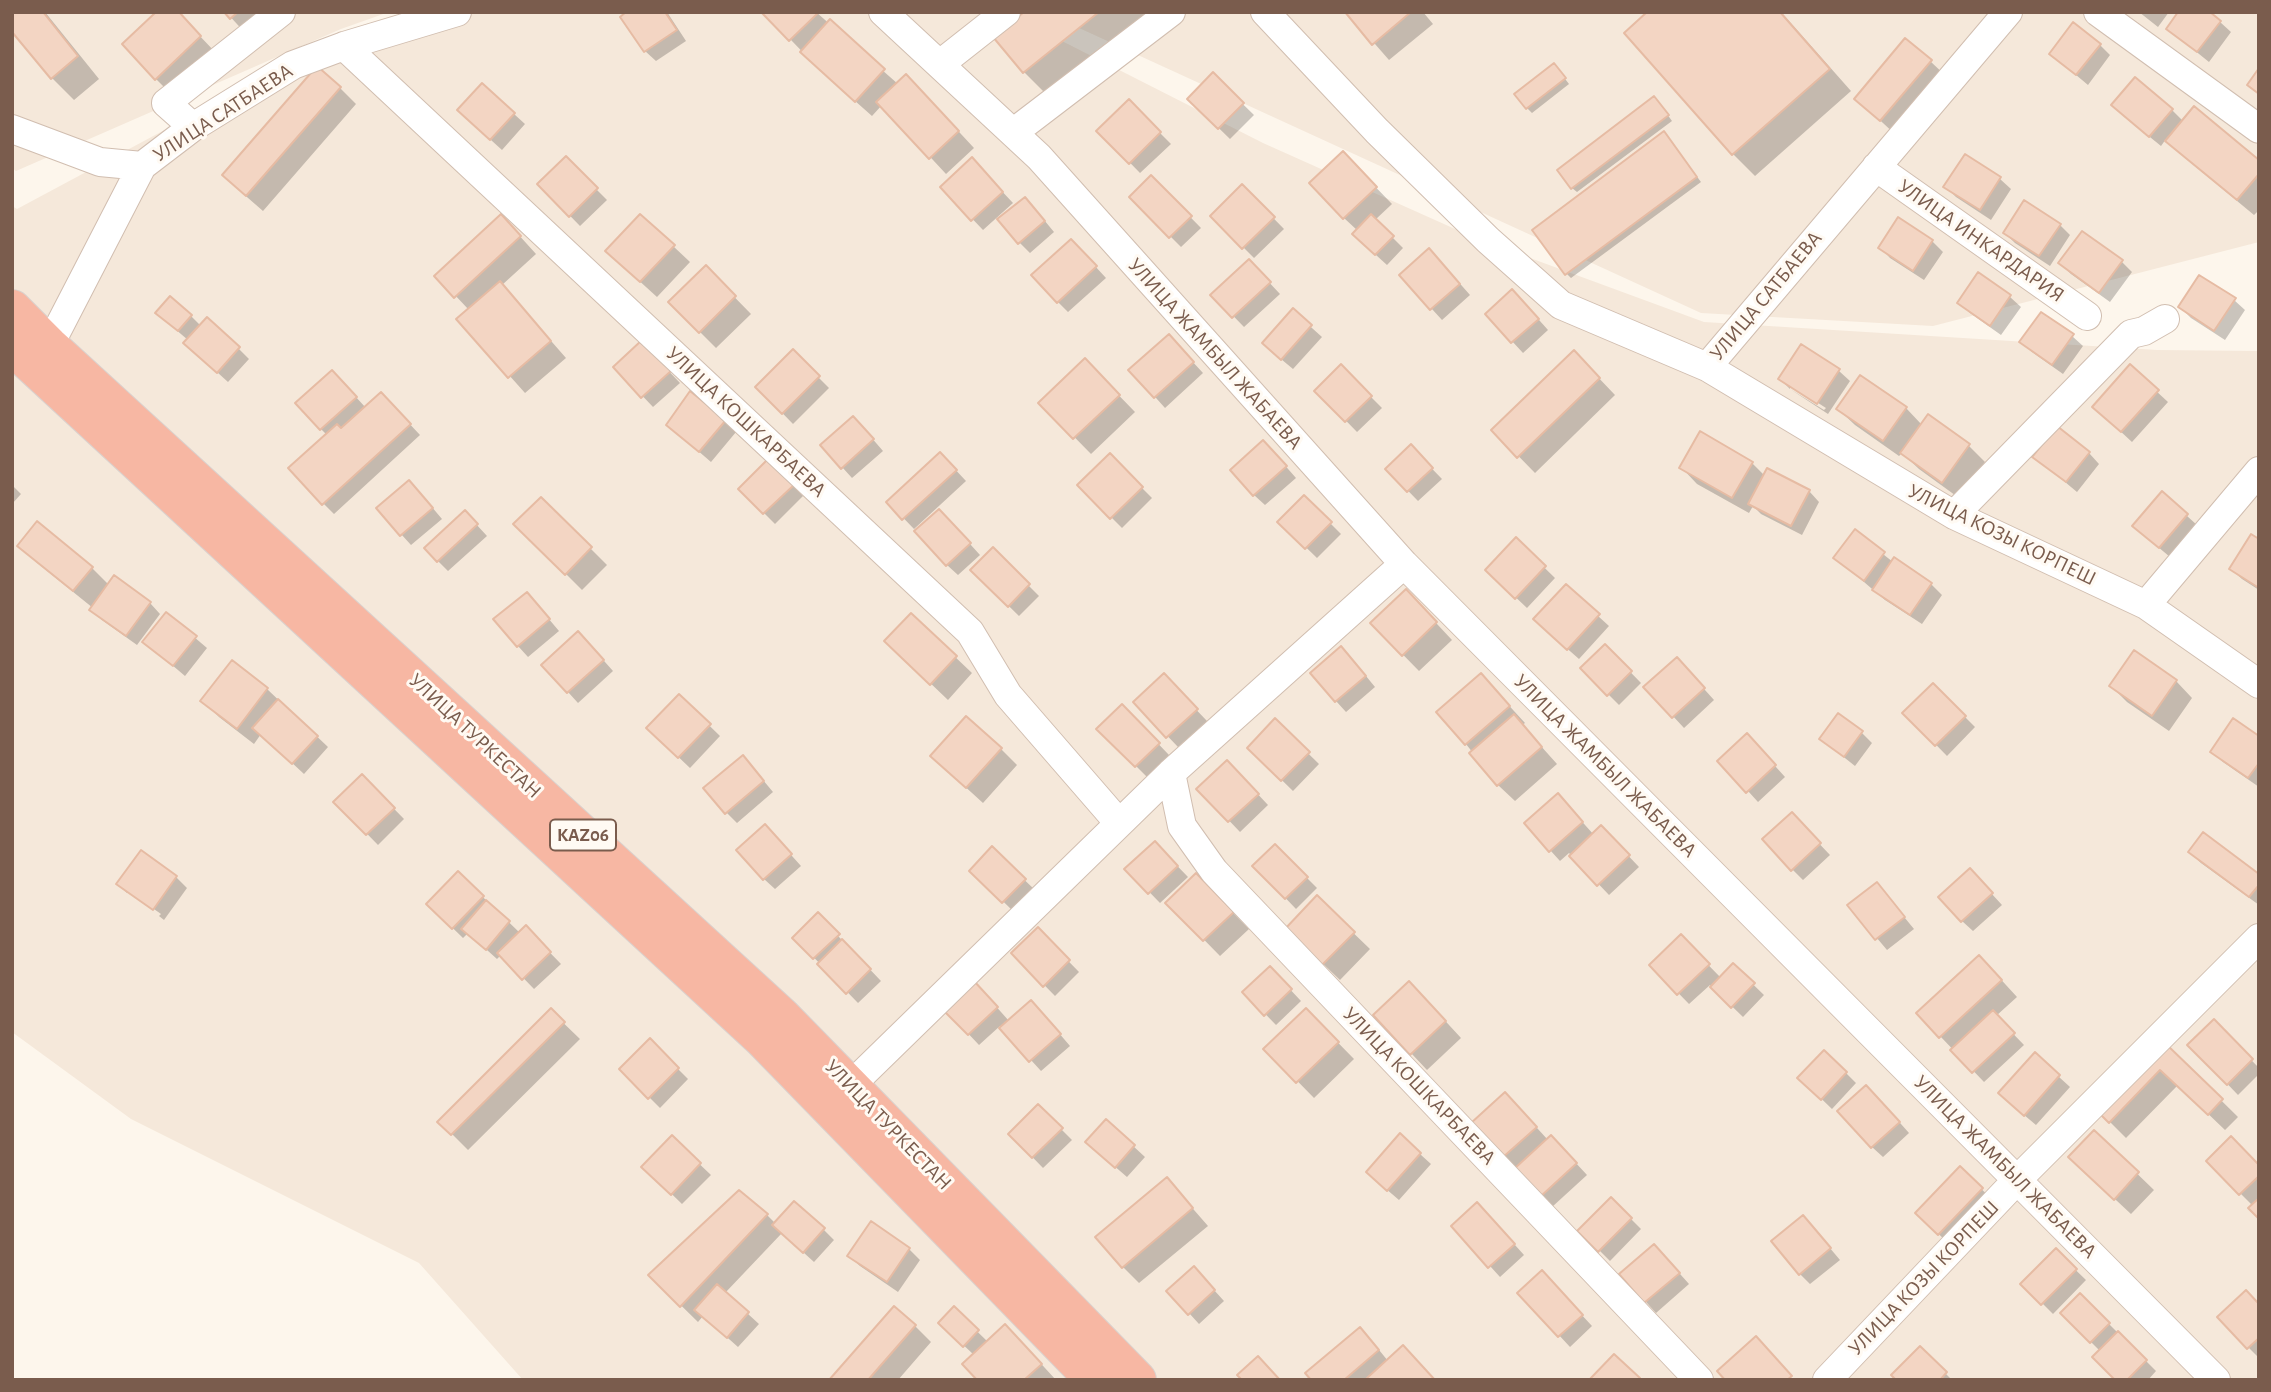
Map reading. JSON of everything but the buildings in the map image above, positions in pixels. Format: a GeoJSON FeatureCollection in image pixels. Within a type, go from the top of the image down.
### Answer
{"type":"FeatureCollection","features":[{"type":"Feature","properties":{"kind":"highway","name":"УЛИЦА ТУРКЕСТАН"},"geometry":{"type":"LineString","coordinates":[[12,309],[31,346],[772,1028],[1095,1380]]}},
{"type":"Feature","properties":{"kind":"highway","name":"УЛИЦА ТУРКЕСТАН"},"geometry":{"type":"LineString","coordinates":[[772,1028],[850,1086],[1137,1380]]}},
{"type":"Feature","properties":{"kind":"street"},"geometry":{"type":"LineString","coordinates":[[194,127],[166,103],[281,12]]}},
{"type":"Feature","properties":{"kind":"street","name":"УЛИЦА САТБАЕВА"},"geometry":{"type":"LineString","coordinates":[[31,346],[142,166],[194,127],[293,65],[344,46],[457,12]]}},
{"type":"Feature","properties":{"kind":"street"},"geometry":{"type":"LineString","coordinates":[[883,12],[1014,132],[1171,12]]}},
{"type":"Feature","properties":{"kind":"street"},"geometry":{"type":"LineString","coordinates":[[940,64],[1006,12]]}},
{"type":"Feature","properties":{"kind":"street","name":"УЛИЦА САТБАЕВА"},"geometry":{"type":"LineString","coordinates":[[1265,12],[1387,141],[1488,240],[1561,305],[1707,367],[2008,12]]}},
{"type":"Feature","properties":{"kind":"street"},"geometry":{"type":"LineString","coordinates":[[2098,12],[2259,129]]}},
{"type":"Feature","properties":{"kind":"street","name":"УЛИЦА КОШКАРБАЕВА"},"geometry":{"type":"LineString","coordinates":[[344,46],[970,632],[1008,695],[1119,823]]}},
{"type":"Feature","properties":{"kind":"street"},"geometry":{"type":"LineString","coordinates":[[12,129],[100,162],[142,166]]}},
{"type":"Feature","properties":{"kind":"street","name":"УЛИЦА ЖАМБЫЛ ЖАБАЕВА"},"geometry":{"type":"LineString","coordinates":[[1014,132],[1404,564],[2216,1380]]}},
{"type":"Feature","properties":{"kind":"street","name":"УЛИЦА ИНКАРДАРИЯ"},"geometry":{"type":"LineString","coordinates":[[1876,167],[2087,316]]}},
{"type":"Feature","properties":{"kind":"street"},"geometry":{"type":"LineString","coordinates":[[1954,515],[2131,334],[2144,331],[2165,319]]}},
{"type":"Feature","properties":{"kind":"street","name":"УЛИЦА КОЗЫ КОРПЕШ"},"geometry":{"type":"LineString","coordinates":[[1707,367],[1954,515],[2147,605],[2259,684]]}},
{"type":"Feature","properties":{"kind":"street"},"geometry":{"type":"LineString","coordinates":[[2147,605],[2259,471]]}},
{"type":"Feature","properties":{"kind":"street"},"geometry":{"type":"LineString","coordinates":[[850,1086],[1171,773],[1404,564]]}},
{"type":"Feature","properties":{"kind":"street","name":"УЛИЦА КОШКАРБАЕВА"},"geometry":{"type":"LineString","coordinates":[[1171,773],[1182,826],[1214,871],[1699,1380]]}},
{"type":"Feature","properties":{"kind":"street","name":"УЛИЦА КОЗЫ КОРПЕШ"},"geometry":{"type":"LineString","coordinates":[[1827,1380],[2017,1180],[2259,938]]}},
{"type":"Feature","properties":{"kind":"shaded area"},"geometry":{"type":"Polygon","coordinates":[[[12,12],[389,12],[341,29],[16,171],[12,168],[12,12]]]}},
{"type":"Feature","properties":{"kind":"shaded area"},"geometry":{"type":"Polygon","coordinates":[[[407,12],[1005,12],[1263,143],[1473,237],[1704,322],[2157,350],[2259,351],[2259,1380],[523,1380],[419,1263],[131,1119],[12,1032],[12,206],[17,209],[325,44],[407,12]]]}},
{"type":"Feature","properties":{"kind":"shaded area"},"geometry":{"type":"Polygon","coordinates":[[[1044,12],[2259,12],[2259,242],[1933,326],[1701,313],[1044,12]]]}}]}
